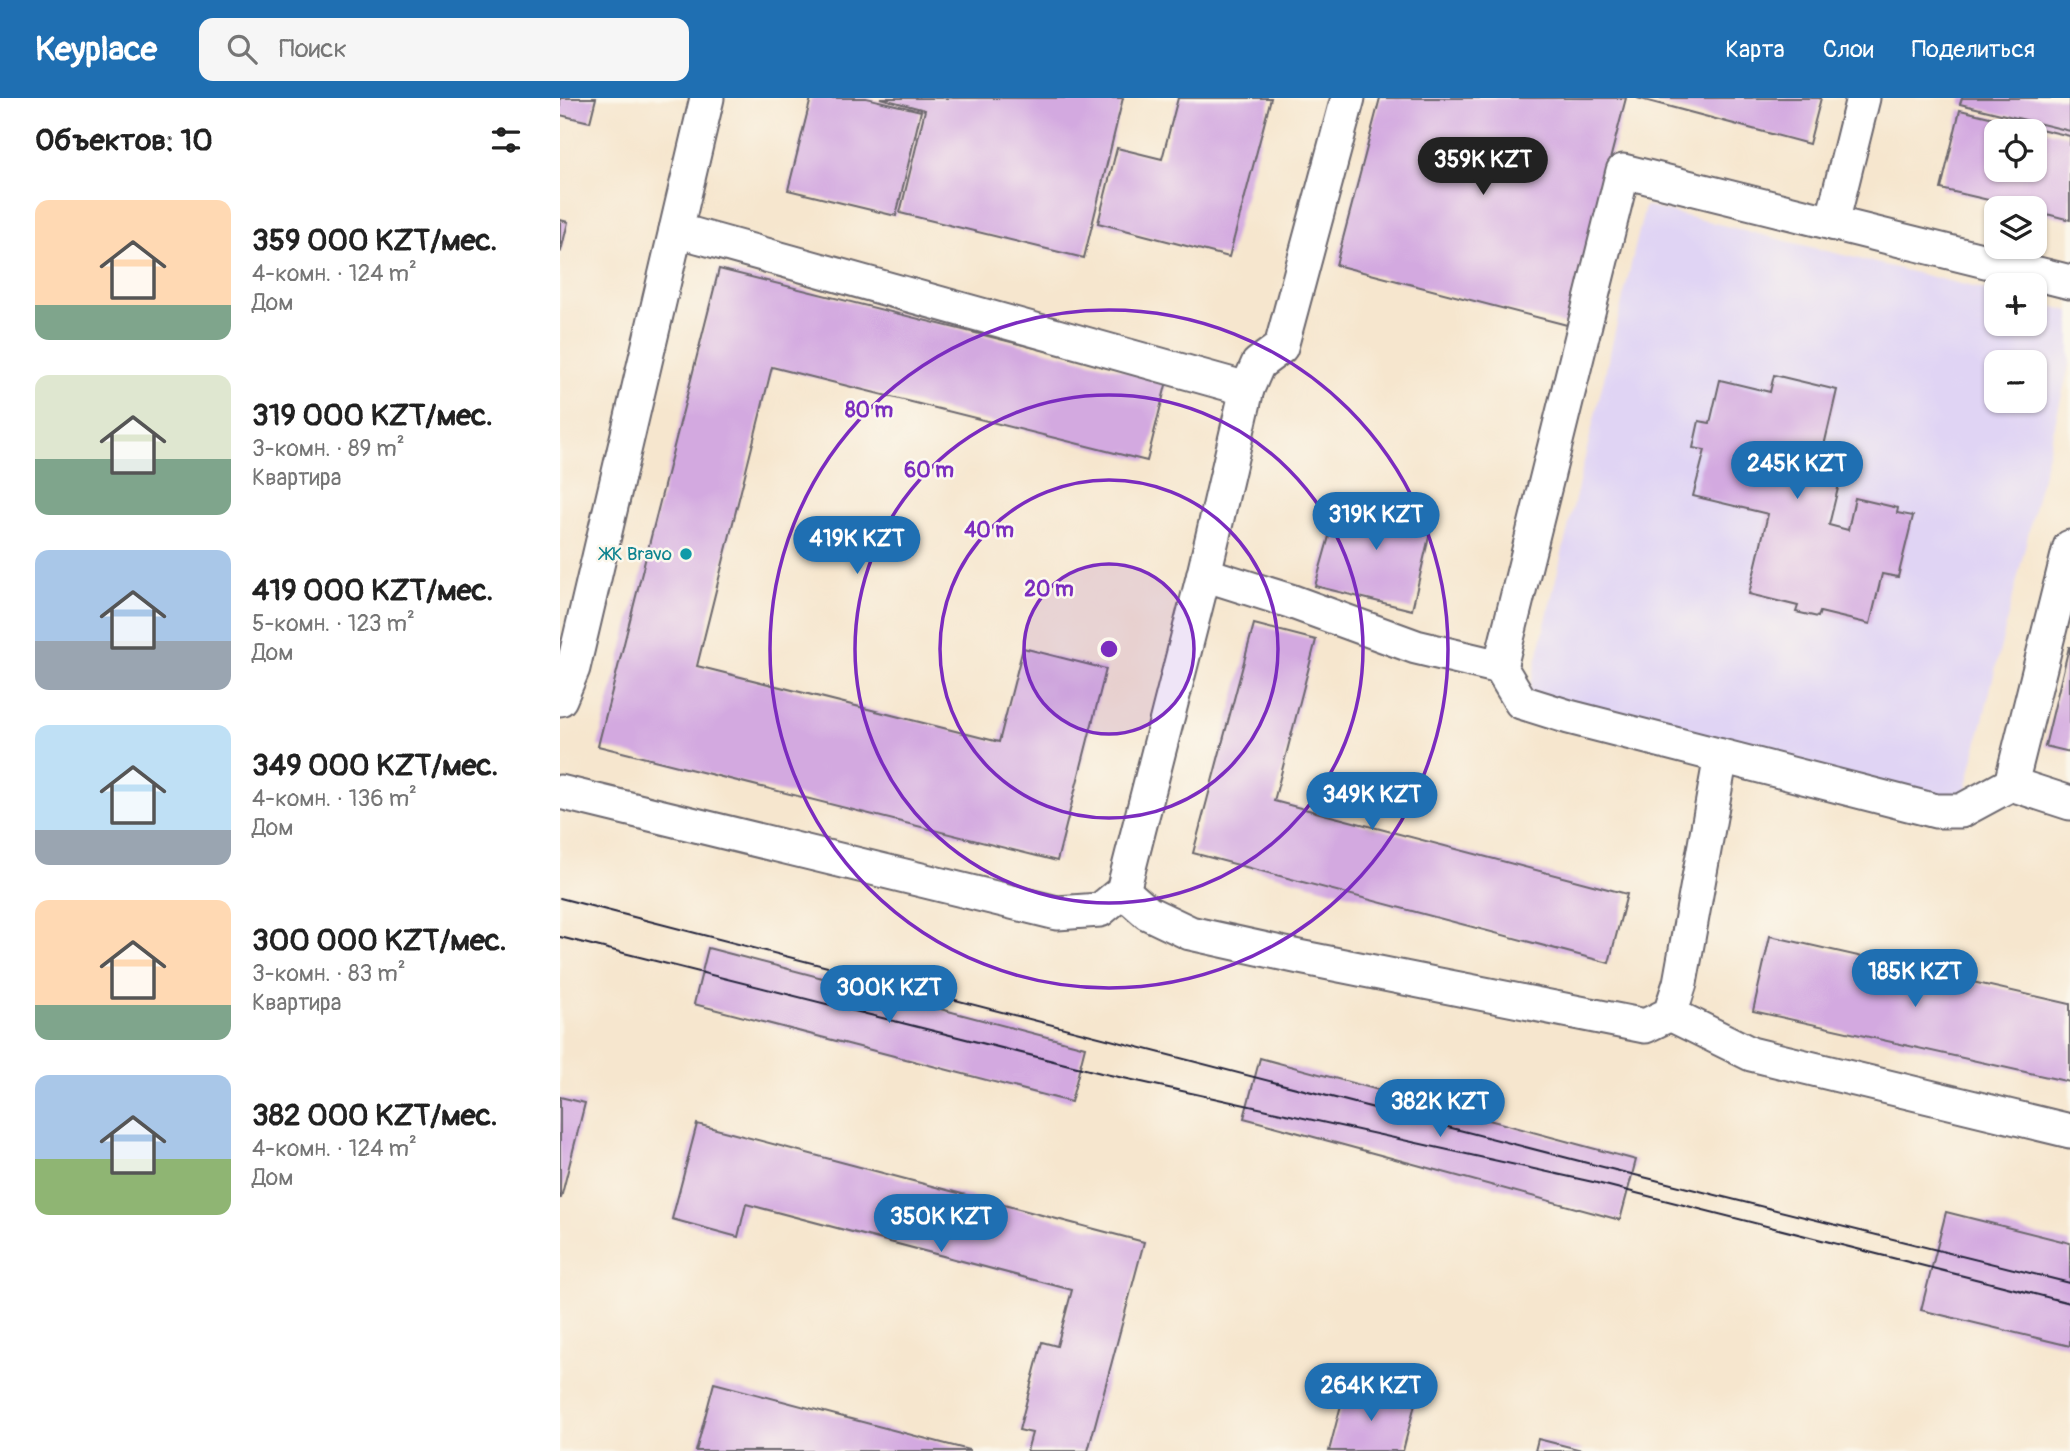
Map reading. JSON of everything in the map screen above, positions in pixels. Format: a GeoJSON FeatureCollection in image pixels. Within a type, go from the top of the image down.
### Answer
{"type":"FeatureCollection","features":[{"type":"Feature","properties":{"kind":"lane"},"geometry":{"type":"LineString","coordinates":[[560,699],[573,668],[707,98]]}},
{"type":"Feature","properties":{"kind":"lane"},"geometry":{"type":"LineString","coordinates":[[560,792],[1057,913],[1100,910],[1123,891],[1205,574],[1247,389],[1258,364],[1281,347],[1348,98]]}},
{"type":"Feature","properties":{"kind":"lane"},"geometry":{"type":"LineString","coordinates":[[1832,223],[1863,98]]}},
{"type":"Feature","properties":{"kind":"lane"},"geometry":{"type":"LineString","coordinates":[[2070,282],[1623,171],[1500,667],[1521,702],[1569,717],[1936,811],[1961,811],[2011,784],[2070,803]]}},
{"type":"Feature","properties":{"kind":"lane"},"geometry":{"type":"LineString","coordinates":[[676,230],[1247,389]]}},
{"type":"Feature","properties":{"kind":"lane"},"geometry":{"type":"LineString","coordinates":[[2011,784],[2070,547]]}},
{"type":"Feature","properties":{"kind":"lane"},"geometry":{"type":"LineString","coordinates":[[1205,574],[1290,601],[1416,647],[1500,667]]}},
{"type":"Feature","properties":{"kind":"lane"},"geometry":{"type":"LineString","coordinates":[[1123,891],[1148,913],[1190,933],[1645,1026],[1670,1014],[1680,983],[1721,756]]}},
{"type":"Feature","properties":{"kind":"lane"},"geometry":{"type":"LineString","coordinates":[[1670,1014],[1751,1054],[2070,1131]]}},
{"type":"Feature","properties":{"kind":"shaded area"},"geometry":{"type":"Polygon","coordinates":[[[1645,206],[1984,290],[1984,336],[2047,336],[2047,305],[2070,311],[2070,362],[1962,806],[1528,696],[1645,206]]]}},
{"type":"Feature","properties":{"kind":"building"},"geometry":{"type":"Polygon","coordinates":[[[560,98],[596,98],[590,122],[560,115],[560,98]]]}},
{"type":"Feature","properties":{"kind":"building"},"geometry":{"type":"Polygon","coordinates":[[[811,98],[866,98],[921,111],[896,216],[788,190],[811,98]]]}},
{"type":"Feature","properties":{"kind":"building"},"geometry":{"type":"Polygon","coordinates":[[[880,98],[1123,98],[1084,258],[900,213],[925,110],[880,98]]]}},
{"type":"Feature","properties":{"kind":"building"},"geometry":{"type":"Polygon","coordinates":[[[1178,98],[1271,98],[1229,257],[1098,223],[1117,148],[1162,159],[1178,98]]]}},
{"type":"Feature","properties":{"kind":"building"},"geometry":{"type":"Polygon","coordinates":[[[1380,98],[1626,98],[1567,325],[1336,265],[1380,98]]]}},
{"type":"Feature","properties":{"kind":"building"},"geometry":{"type":"Polygon","coordinates":[[[1637,98],[1821,98],[1809,144],[1637,98]]]}},
{"type":"Feature","properties":{"kind":"building"},"geometry":{"type":"Polygon","coordinates":[[[1962,98],[2070,98],[2070,131],[2047,125],[2047,119],[2021,119],[1960,104],[1962,98]]]}},
{"type":"Feature","properties":{"kind":"building"},"geometry":{"type":"Polygon","coordinates":[[[1960,110],[1998,119],[1984,119],[1984,182],[2047,182],[2047,131],[2070,136],[2070,220],[2047,214],[2047,196],[1984,196],[1984,199],[1941,189],[1960,110]]]}},
{"type":"Feature","properties":{"kind":"building"},"geometry":{"type":"Polygon","coordinates":[[[560,220],[568,222],[561,251],[560,250],[560,220]]]}},
{"type":"Feature","properties":{"kind":"building","name":"ЖК Bravo"},"geometry":{"type":"Polygon","coordinates":[[[719,269],[1167,381],[1147,461],[772,367],[697,666],[999,742],[1023,648],[1106,669],[1057,861],[598,746],[719,269]]]}},
{"type":"Feature","properties":{"kind":"building"},"geometry":{"type":"Polygon","coordinates":[[[1774,375],[1837,390],[1823,450],[1797,444],[1793,464],[1841,476],[1829,525],[1848,530],[1855,498],[1898,508],[1897,513],[1913,516],[1898,577],[1882,574],[1870,624],[1820,612],[1818,617],[1796,612],[1798,606],[1749,594],[1768,514],[1693,496],[1705,450],[1693,448],[1699,421],[1710,423],[1720,380],[1770,392],[1774,375]]]}},
{"type":"Feature","properties":{"kind":"building"},"geometry":{"type":"Polygon","coordinates":[[[1341,494],[1434,515],[1412,610],[1315,586],[1341,494]]]}},
{"type":"Feature","properties":{"kind":"building"},"geometry":{"type":"Polygon","coordinates":[[[1254,624],[1316,640],[1274,801],[1627,894],[1609,963],[1193,853],[1254,624]]]}},
{"type":"Feature","properties":{"kind":"building"},"geometry":{"type":"Polygon","coordinates":[[[2070,647],[2070,752],[2045,746],[2070,647]]]}},
{"type":"Feature","properties":{"kind":"building"},"geometry":{"type":"Polygon","coordinates":[[[1770,936],[2070,1004],[2070,1082],[1753,1011],[1770,936]]]}},
{"type":"Feature","properties":{"kind":"building"},"geometry":{"type":"Polygon","coordinates":[[[708,948],[1085,1047],[1071,1102],[694,1004],[708,948]]]}},
{"type":"Feature","properties":{"kind":"building"},"geometry":{"type":"Polygon","coordinates":[[[1260,1058],[1636,1160],[1620,1220],[1244,1118],[1260,1058]]]}},
{"type":"Feature","properties":{"kind":"building"},"geometry":{"type":"Polygon","coordinates":[[[560,1097],[585,1103],[561,1198],[560,1198],[560,1097]]]}},
{"type":"Feature","properties":{"kind":"building"},"geometry":{"type":"Polygon","coordinates":[[[697,1124],[1144,1242],[1088,1451],[1027,1451],[1032,1433],[1019,1430],[1042,1342],[1057,1346],[1072,1290],[746,1204],[738,1237],[672,1219],[697,1124]]]}},
{"type":"Feature","properties":{"kind":"building"},"geometry":{"type":"Polygon","coordinates":[[[1946,1212],[2070,1243],[2070,1346],[1921,1310],[1946,1212]]]}},
{"type":"Feature","properties":{"kind":"building"},"geometry":{"type":"Polygon","coordinates":[[[714,1383],[969,1450],[969,1451],[696,1451],[714,1383]]]}},
{"type":"Feature","properties":{"kind":"building"},"geometry":{"type":"Polygon","coordinates":[[[1346,1386],[1415,1404],[1403,1451],[1329,1451],[1346,1386]]]}},
{"type":"Feature","properties":{"kind":"building"},"geometry":{"type":"Polygon","coordinates":[[[1538,1439],[1582,1450],[1582,1451],[1535,1451],[1538,1439]]]}},
{"type":"Feature","properties":{"kind":"tram line"},"geometry":{"type":"LineString","coordinates":[[560,898],[1595,1165],[2070,1283]]}},
{"type":"Feature","properties":{"kind":"tram line"},"geometry":{"type":"LineString","coordinates":[[560,937],[1101,1073],[1593,1182],[2070,1303]]}},
{"type":"Feature","properties":{"kind":"place","name":"ЖК Bravo"},"geometry":{"type":"Point","coordinates":[686,554]}}]}
